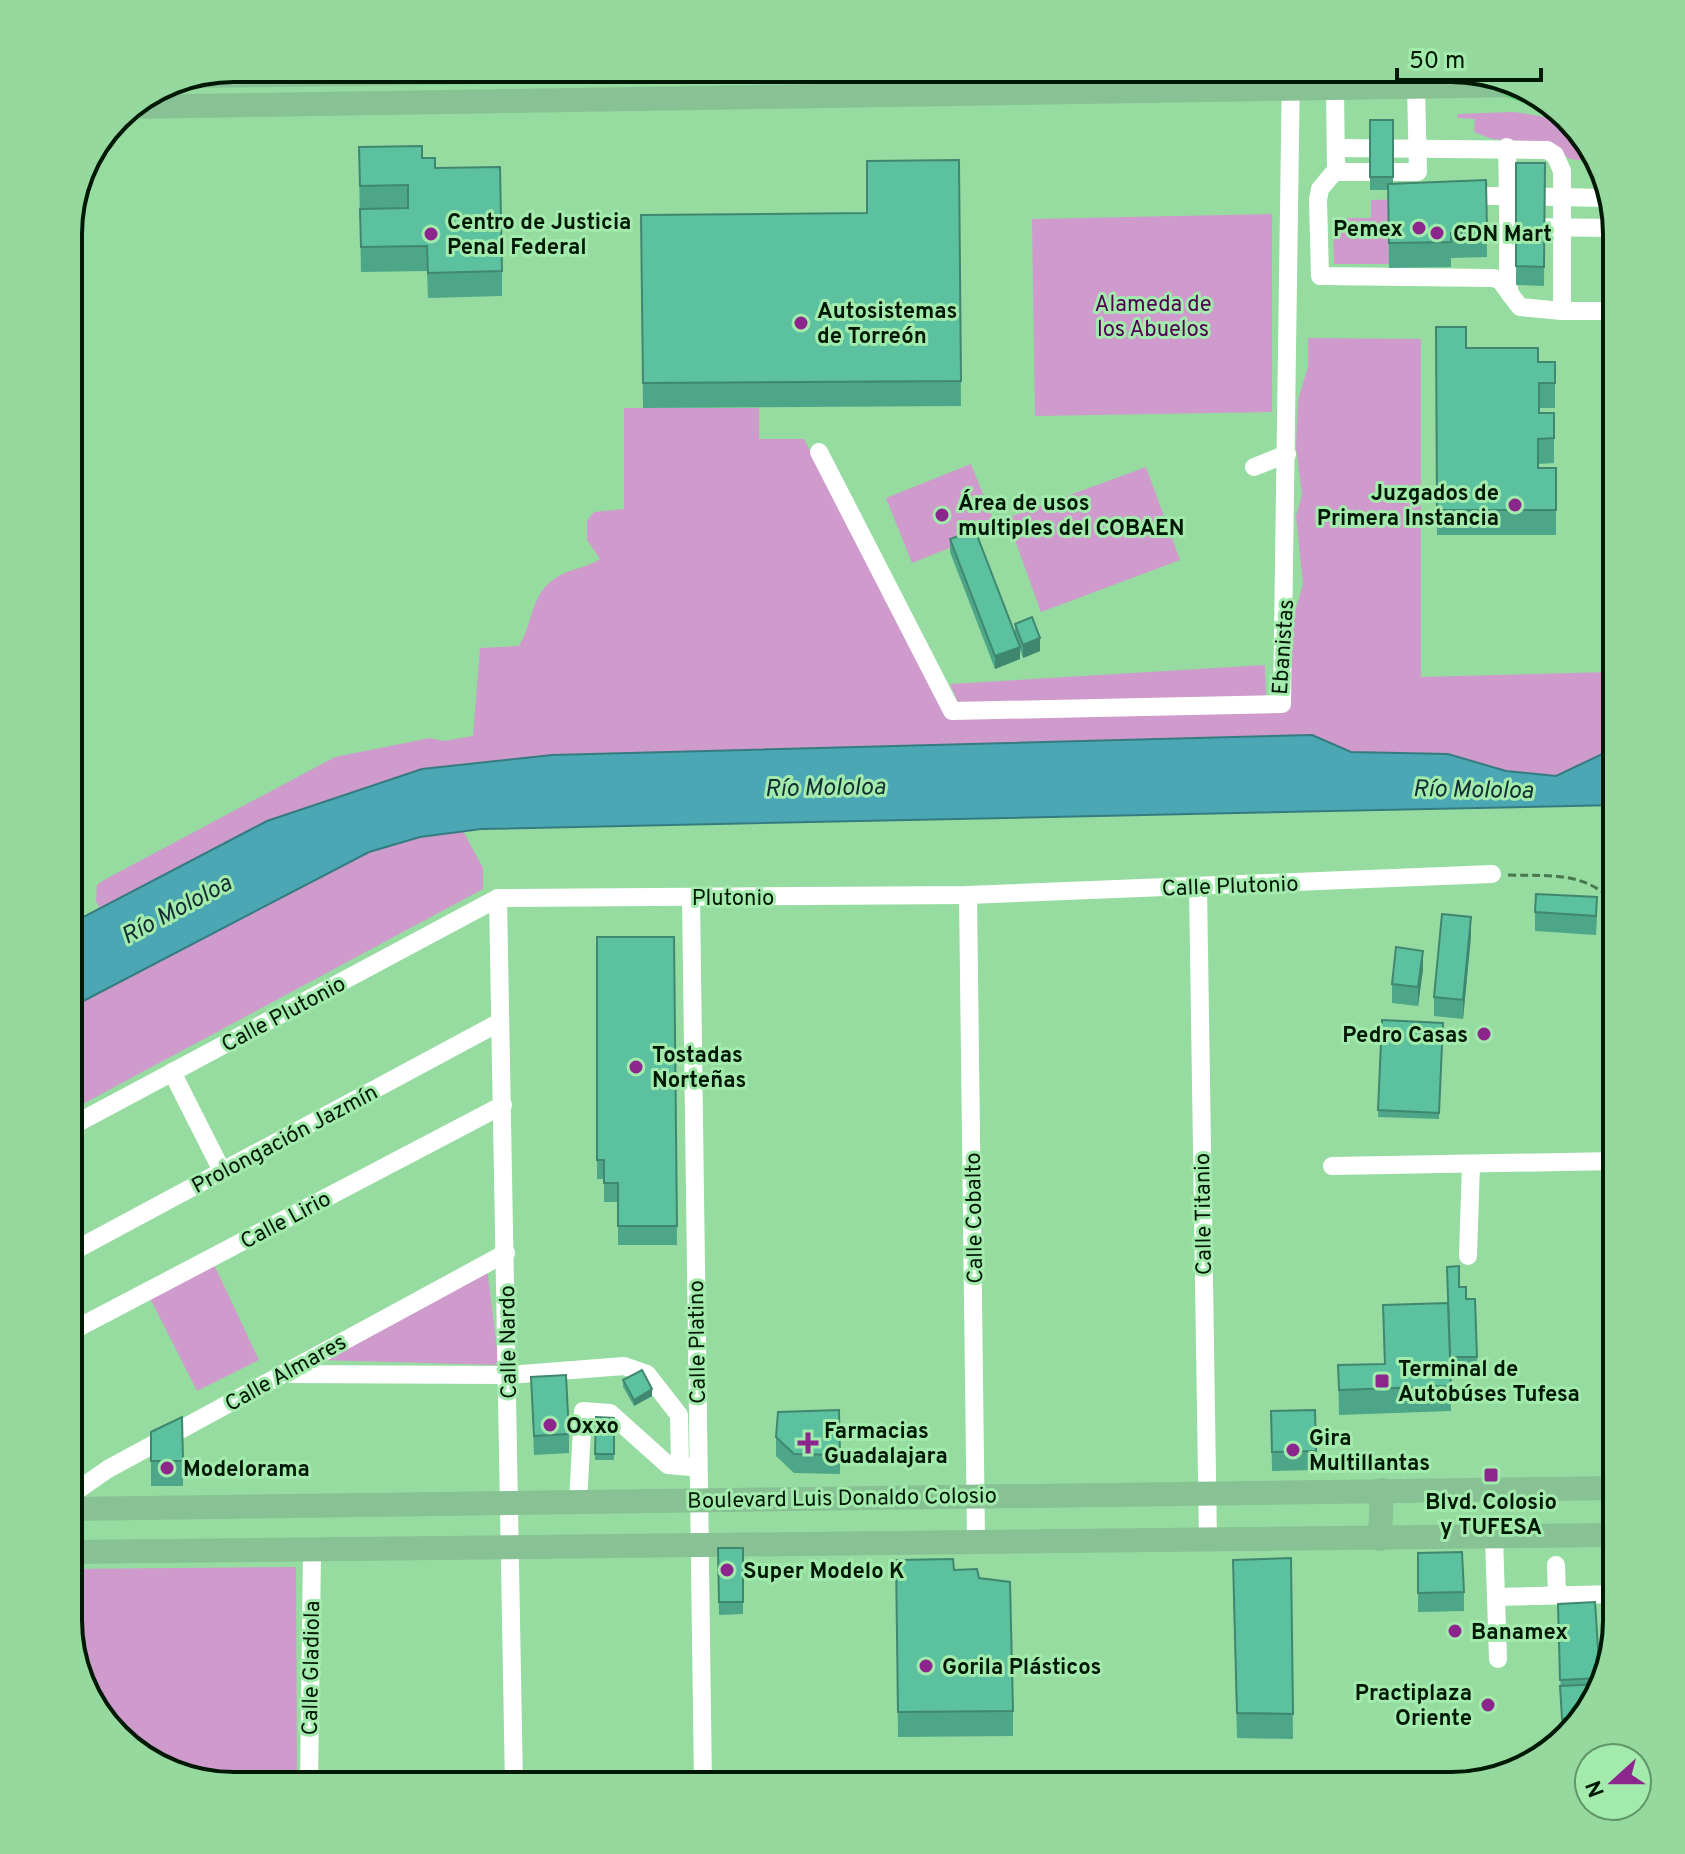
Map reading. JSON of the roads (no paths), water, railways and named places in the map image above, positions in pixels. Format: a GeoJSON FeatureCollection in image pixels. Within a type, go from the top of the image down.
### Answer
{"type":"FeatureCollection","features":[{"type":"Feature","properties":{"kind":"main road"},"geometry":{"type":"LineString","coordinates":[[920,94],[944,82]]}},
{"type":"Feature","properties":{"kind":"main road"},"geometry":{"type":"LineString","coordinates":[[1001,82],[1018,93]]}},
{"type":"Feature","properties":{"kind":"main road"},"geometry":{"type":"LineString","coordinates":[[152,107],[1018,93],[1218,82]]}},
{"type":"Feature","properties":{"kind":"main road"},"geometry":{"type":"LineString","coordinates":[[1309,82],[1335,88],[1490,87]]}},
{"type":"Feature","properties":{"kind":"main road","name":"Boulevard Luis Donaldo Colosio"},"geometry":{"type":"LineString","coordinates":[[82,1509],[698,1498],[1603,1488]]}},
{"type":"Feature","properties":{"kind":"main road"},"geometry":{"type":"LineString","coordinates":[[1380,1539],[1382,1490]]}},
{"type":"Feature","properties":{"kind":"main road","name":"Boulevard Luis Donaldo Colosio"},"geometry":{"type":"LineString","coordinates":[[82,1552],[976,1541],[1208,1542],[1603,1535]]}},
{"type":"Feature","properties":{"kind":"street","name":"Ebanistas"},"geometry":{"type":"LineString","coordinates":[[819,452],[952,711],[1282,704],[1291,82]]}},
{"type":"Feature","properties":{"kind":"street"},"geometry":{"type":"LineString","coordinates":[[1416,87],[1418,172],[1423,192]]}},
{"type":"Feature","properties":{"kind":"street"},"geometry":{"type":"LineString","coordinates":[[1335,88],[1336,156],[1331,179],[1319,195],[1320,276],[1493,278],[1500,280],[1520,307],[1603,311]]}},
{"type":"Feature","properties":{"kind":"street"},"geometry":{"type":"LineString","coordinates":[[1336,156],[1418,147],[1540,148],[1555,155],[1562,171],[1563,228],[1556,257],[1562,311]]}},
{"type":"Feature","properties":{"kind":"street"},"geometry":{"type":"LineString","coordinates":[[1507,147],[1508,227],[1515,257],[1510,294]]}},
{"type":"Feature","properties":{"kind":"street"},"geometry":{"type":"LineString","coordinates":[[1336,156],[1341,172],[1418,172]]}},
{"type":"Feature","properties":{"kind":"street"},"geometry":{"type":"LineString","coordinates":[[1445,197],[1598,198]]}},
{"type":"Feature","properties":{"kind":"street"},"geometry":{"type":"LineString","coordinates":[[1508,227],[1603,228]]}},
{"type":"Feature","properties":{"kind":"street"},"geometry":{"type":"LineString","coordinates":[[1254,467],[1287,454]]}},
{"type":"Feature","properties":{"kind":"street","name":"Calle Plutonio"},"geometry":{"type":"LineString","coordinates":[[968,895],[1492,874]]}},
{"type":"Feature","properties":{"kind":"street","name":"Calle Titanio"},"geometry":{"type":"LineString","coordinates":[[1198,886],[1208,1542]]}},
{"type":"Feature","properties":{"kind":"street","name":"Plutonio"},"geometry":{"type":"LineString","coordinates":[[498,898],[968,895]]}},
{"type":"Feature","properties":{"kind":"street","name":"Calle Cobalto"},"geometry":{"type":"LineString","coordinates":[[968,895],[976,1541]]}},
{"type":"Feature","properties":{"kind":"street","name":"Calle Platino"},"geometry":{"type":"LineString","coordinates":[[691,897],[689,1467],[698,1498],[703,1772]]}},
{"type":"Feature","properties":{"kind":"street","name":"Calle Plutonio"},"geometry":{"type":"LineString","coordinates":[[82,1120],[498,898]]}},
{"type":"Feature","properties":{"kind":"street","name":"Calle Nardo"},"geometry":{"type":"LineString","coordinates":[[498,898],[514,1772]]}},
{"type":"Feature","properties":{"kind":"street","name":"Prolongación Jazmín"},"geometry":{"type":"LineString","coordinates":[[82,1246],[500,1022]]}},
{"type":"Feature","properties":{"kind":"street"},"geometry":{"type":"LineString","coordinates":[[172,1072],[222,1171]]}},
{"type":"Feature","properties":{"kind":"street","name":"Calle Lirio"},"geometry":{"type":"LineString","coordinates":[[82,1326],[503,1105]]}},
{"type":"Feature","properties":{"kind":"street"},"geometry":{"type":"LineString","coordinates":[[1332,1166],[1603,1161]]}},
{"type":"Feature","properties":{"kind":"street"},"geometry":{"type":"LineString","coordinates":[[1468,1256],[1471,1164]]}},
{"type":"Feature","properties":{"kind":"street","name":"Calle Almares"},"geometry":{"type":"LineString","coordinates":[[82,1487],[108,1469],[279,1374],[506,1253]]}},
{"type":"Feature","properties":{"kind":"street"},"geometry":{"type":"LineString","coordinates":[[279,1374],[508,1375],[624,1366],[647,1374],[679,1415],[689,1467],[668,1465],[610,1413],[583,1411],[578,1501]]}},
{"type":"Feature","properties":{"kind":"street"},"geometry":{"type":"LineString","coordinates":[[1494,1537],[1498,1659]]}},
{"type":"Feature","properties":{"kind":"street","name":"Calle Gladiola"},"geometry":{"type":"LineString","coordinates":[[309,1772],[312,1550]]}},
{"type":"Feature","properties":{"kind":"street"},"geometry":{"type":"LineString","coordinates":[[1556,1565],[1557,1595]]}},
{"type":"Feature","properties":{"kind":"street"},"geometry":{"type":"LineString","coordinates":[[1496,1597],[1603,1594]]}},
{"type":"Feature","properties":{"kind":"water","name":"Río Mololoa"},"geometry":{"type":"Polygon","coordinates":[[[1312,735],[1351,752],[1448,754],[1506,771],[1556,776],[1603,754],[1603,805],[481,829],[420,837],[369,852],[82,1002],[82,918],[267,821],[422,769],[552,755],[1312,735]]]}},
{"type":"Feature","properties":{"kind":"place","name":"Pemex"},"geometry":{"type":"Point","coordinates":[1419,228]}},
{"type":"Feature","properties":{"kind":"place","name":"CDN Mart"},"geometry":{"type":"Point","coordinates":[1437,233]}},
{"type":"Feature","properties":{"kind":"place","name":"Centro de Justicia Penal Federal"},"geometry":{"type":"Point","coordinates":[431,234]}},
{"type":"Feature","properties":{"kind":"place","name":"Autosistemas de Torreón"},"geometry":{"type":"Point","coordinates":[801,323]}},
{"type":"Feature","properties":{"kind":"place","name":"Juzgados de Primera Instancia"},"geometry":{"type":"Point","coordinates":[1515,505]}},
{"type":"Feature","properties":{"kind":"place","name":"Área de usos multiples del COBAEN"},"geometry":{"type":"Point","coordinates":[942,515]}},
{"type":"Feature","properties":{"kind":"place","name":"Pedro Casas"},"geometry":{"type":"Point","coordinates":[1484,1034]}},
{"type":"Feature","properties":{"kind":"place","name":"Tostadas Norteñas"},"geometry":{"type":"Point","coordinates":[636,1067]}},
{"type":"Feature","properties":{"kind":"place","name":"Terminal de Autobúses Tufesa"},"geometry":{"type":"Point","coordinates":[1382,1381]}},
{"type":"Feature","properties":{"kind":"place","name":"Oxxo"},"geometry":{"type":"Point","coordinates":[550,1425]}},
{"type":"Feature","properties":{"kind":"place","name":"Farmacias Guadalajara"},"geometry":{"type":"Point","coordinates":[808,1443]}},
{"type":"Feature","properties":{"kind":"place","name":"Gira Multillantas"},"geometry":{"type":"Point","coordinates":[1293,1450]}},
{"type":"Feature","properties":{"kind":"place","name":"Modelorama"},"geometry":{"type":"Point","coordinates":[167,1468]}},
{"type":"Feature","properties":{"kind":"place","name":"Blvd. Colosio y TUFESA"},"geometry":{"type":"Point","coordinates":[1491,1475]}},
{"type":"Feature","properties":{"kind":"place","name":"Super Modelo K"},"geometry":{"type":"Point","coordinates":[727,1570]}},
{"type":"Feature","properties":{"kind":"place","name":"Banamex"},"geometry":{"type":"Point","coordinates":[1455,1631]}},
{"type":"Feature","properties":{"kind":"place","name":"Gorila Plásticos"},"geometry":{"type":"Point","coordinates":[926,1666]}},
{"type":"Feature","properties":{"kind":"place","name":"Practiplaza Oriente"},"geometry":{"type":"Point","coordinates":[1488,1705]}},
{"type":"Feature","properties":{"kind":"park label","name":"Alameda de los Abuelos"},"geometry":{"type":"Point","coordinates":[1153,316]}}]}
